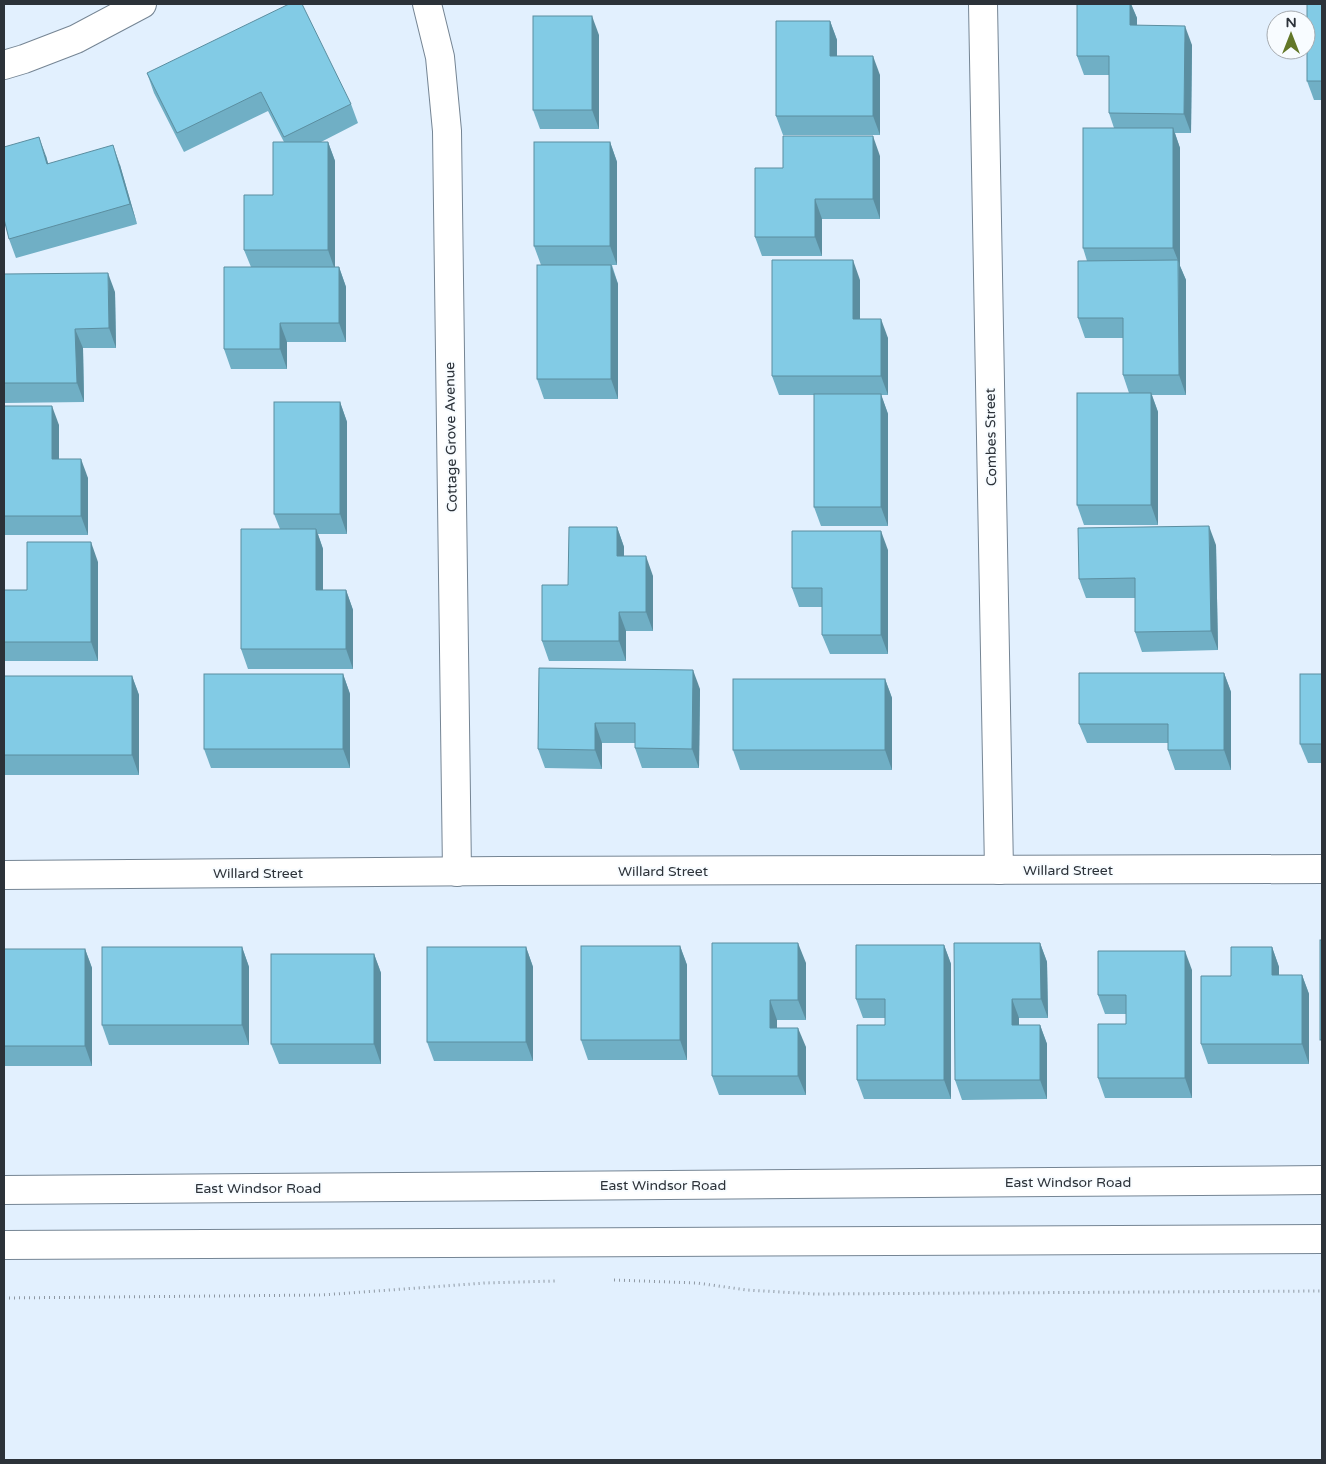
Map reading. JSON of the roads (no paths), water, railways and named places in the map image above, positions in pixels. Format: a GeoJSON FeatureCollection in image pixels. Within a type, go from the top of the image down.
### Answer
{"type":"FeatureCollection","features":[{"type":"Feature","properties":{"kind":"street"},"geometry":{"type":"LineString","coordinates":[[4,65],[76,39],[142,4]]}},
{"type":"Feature","properties":{"kind":"street","name":"Cottage Grove Avenue"},"geometry":{"type":"LineString","coordinates":[[427,4],[440,57],[447,131],[457,872]]}},
{"type":"Feature","properties":{"kind":"street","name":"Combes Street"},"geometry":{"type":"LineString","coordinates":[[983,4],[1000,870]]}},
{"type":"Feature","properties":{"kind":"street","name":"Willard Street"},"geometry":{"type":"LineString","coordinates":[[4,875],[1322,868]]}},
{"type":"Feature","properties":{"kind":"street","name":"East Windsor Road"},"geometry":{"type":"LineString","coordinates":[[4,1190],[1322,1180]]}},
{"type":"Feature","properties":{"kind":"street"},"geometry":{"type":"LineString","coordinates":[[4,1245],[1322,1239]]}}]}
